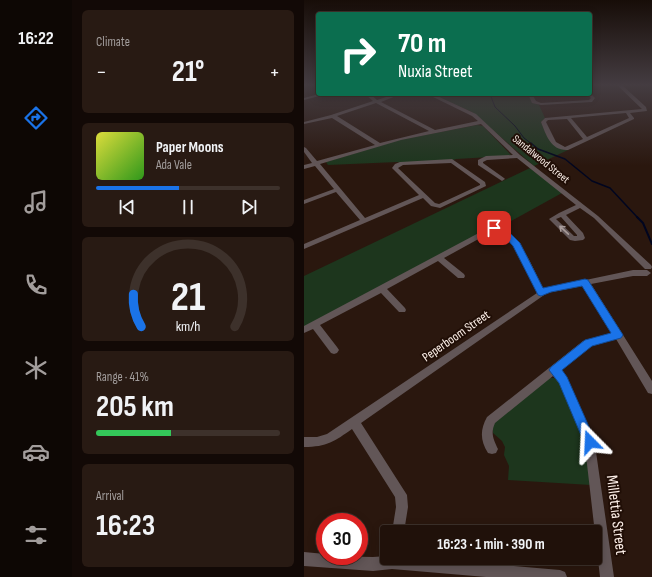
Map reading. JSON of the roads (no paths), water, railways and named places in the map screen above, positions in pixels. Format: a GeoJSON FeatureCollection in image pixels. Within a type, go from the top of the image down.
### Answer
{"type":"FeatureCollection","features":[{"type":"Feature","properties":{"kind":"street"},"geometry":{"type":"LineString","coordinates":[[304,123],[346,112]]}},
{"type":"Feature","properties":{"kind":"street"},"geometry":{"type":"LineString","coordinates":[[395,112],[434,132]]}},
{"type":"Feature","properties":{"kind":"street","name":"Sandalwood Street"},"geometry":{"type":"LineString","coordinates":[[469,112],[482,122],[518,156],[596,217],[648,271]]}},
{"type":"Feature","properties":{"kind":"street"},"geometry":{"type":"LineString","coordinates":[[628,113],[632,118],[565,149],[550,140],[543,120],[568,117],[643,112]]}},
{"type":"Feature","properties":{"kind":"street"},"geometry":{"type":"LineString","coordinates":[[333,116],[379,145]]}},
{"type":"Feature","properties":{"kind":"street"},"geometry":{"type":"LineString","coordinates":[[568,117],[586,140]]}},
{"type":"Feature","properties":{"kind":"street"},"geometry":{"type":"LineString","coordinates":[[304,167],[379,145],[482,122]]}},
{"type":"Feature","properties":{"kind":"street"},"geometry":{"type":"LineString","coordinates":[[304,149],[364,221]]}},
{"type":"Feature","properties":{"kind":"street"},"geometry":{"type":"LineString","coordinates":[[502,179],[480,164],[480,161],[486,158],[518,156]]}},
{"type":"Feature","properties":{"kind":"street"},"geometry":{"type":"LineString","coordinates":[[452,161],[483,184],[482,188],[442,206],[434,205],[423,196],[395,169],[396,166],[402,163],[452,161]]}},
{"type":"Feature","properties":{"kind":"street"},"geometry":{"type":"LineString","coordinates":[[304,202],[338,190]]}},
{"type":"Feature","properties":{"kind":"street"},"geometry":{"type":"LineString","coordinates":[[304,247],[423,196]]}},
{"type":"Feature","properties":{"kind":"street"},"geometry":{"type":"LineString","coordinates":[[561,214],[581,205]]}},
{"type":"Feature","properties":{"kind":"street"},"geometry":{"type":"LineString","coordinates":[[304,330],[489,230],[500,229],[504,231],[517,245],[541,293]]}},
{"type":"Feature","properties":{"kind":"street"},"geometry":{"type":"LineString","coordinates":[[438,257],[461,276]]}},
{"type":"Feature","properties":{"kind":"street","name":"Peperboom Street"},"geometry":{"type":"LineString","coordinates":[[304,442],[326,440],[549,289],[648,271]]}},
{"type":"Feature","properties":{"kind":"street"},"geometry":{"type":"LineString","coordinates":[[585,282],[652,390]]}},
{"type":"Feature","properties":{"kind":"street"},"geometry":{"type":"LineString","coordinates":[[381,288],[402,310]]}},
{"type":"Feature","properties":{"kind":"street"},"geometry":{"type":"LineString","coordinates":[[314,324],[334,350]]}},
{"type":"Feature","properties":{"kind":"street"},"geometry":{"type":"LineString","coordinates":[[492,449],[488,444],[486,431],[491,420],[589,342],[618,335]]}},
{"type":"Feature","properties":{"kind":"street","name":"Millettia Street"},"geometry":{"type":"LineString","coordinates":[[554,370],[563,380],[589,438],[606,577]]}},
{"type":"Feature","properties":{"kind":"street"},"geometry":{"type":"LineString","coordinates":[[354,422],[401,495],[402,508],[399,525]]}},
{"type":"Feature","properties":{"kind":"street"},"geometry":{"type":"LineString","coordinates":[[304,559],[373,564],[380,563]]}},
{"type":"Feature","properties":{"kind":"street"},"geometry":{"type":"LineString","coordinates":[[442,565],[560,577]]}},
{"type":"Feature","properties":{"kind":"waterway"},"geometry":{"type":"LineString","coordinates":[[500,112],[515,126],[524,138],[532,144]]}},
{"type":"Feature","properties":{"kind":"waterway"},"geometry":{"type":"LineString","coordinates":[[531,143],[538,149],[565,159],[592,181],[610,188],[638,218]]}},
{"type":"Feature","properties":{"kind":"waterway"},"geometry":{"type":"LineString","coordinates":[[638,218],[643,223],[652,244]]}}]}
